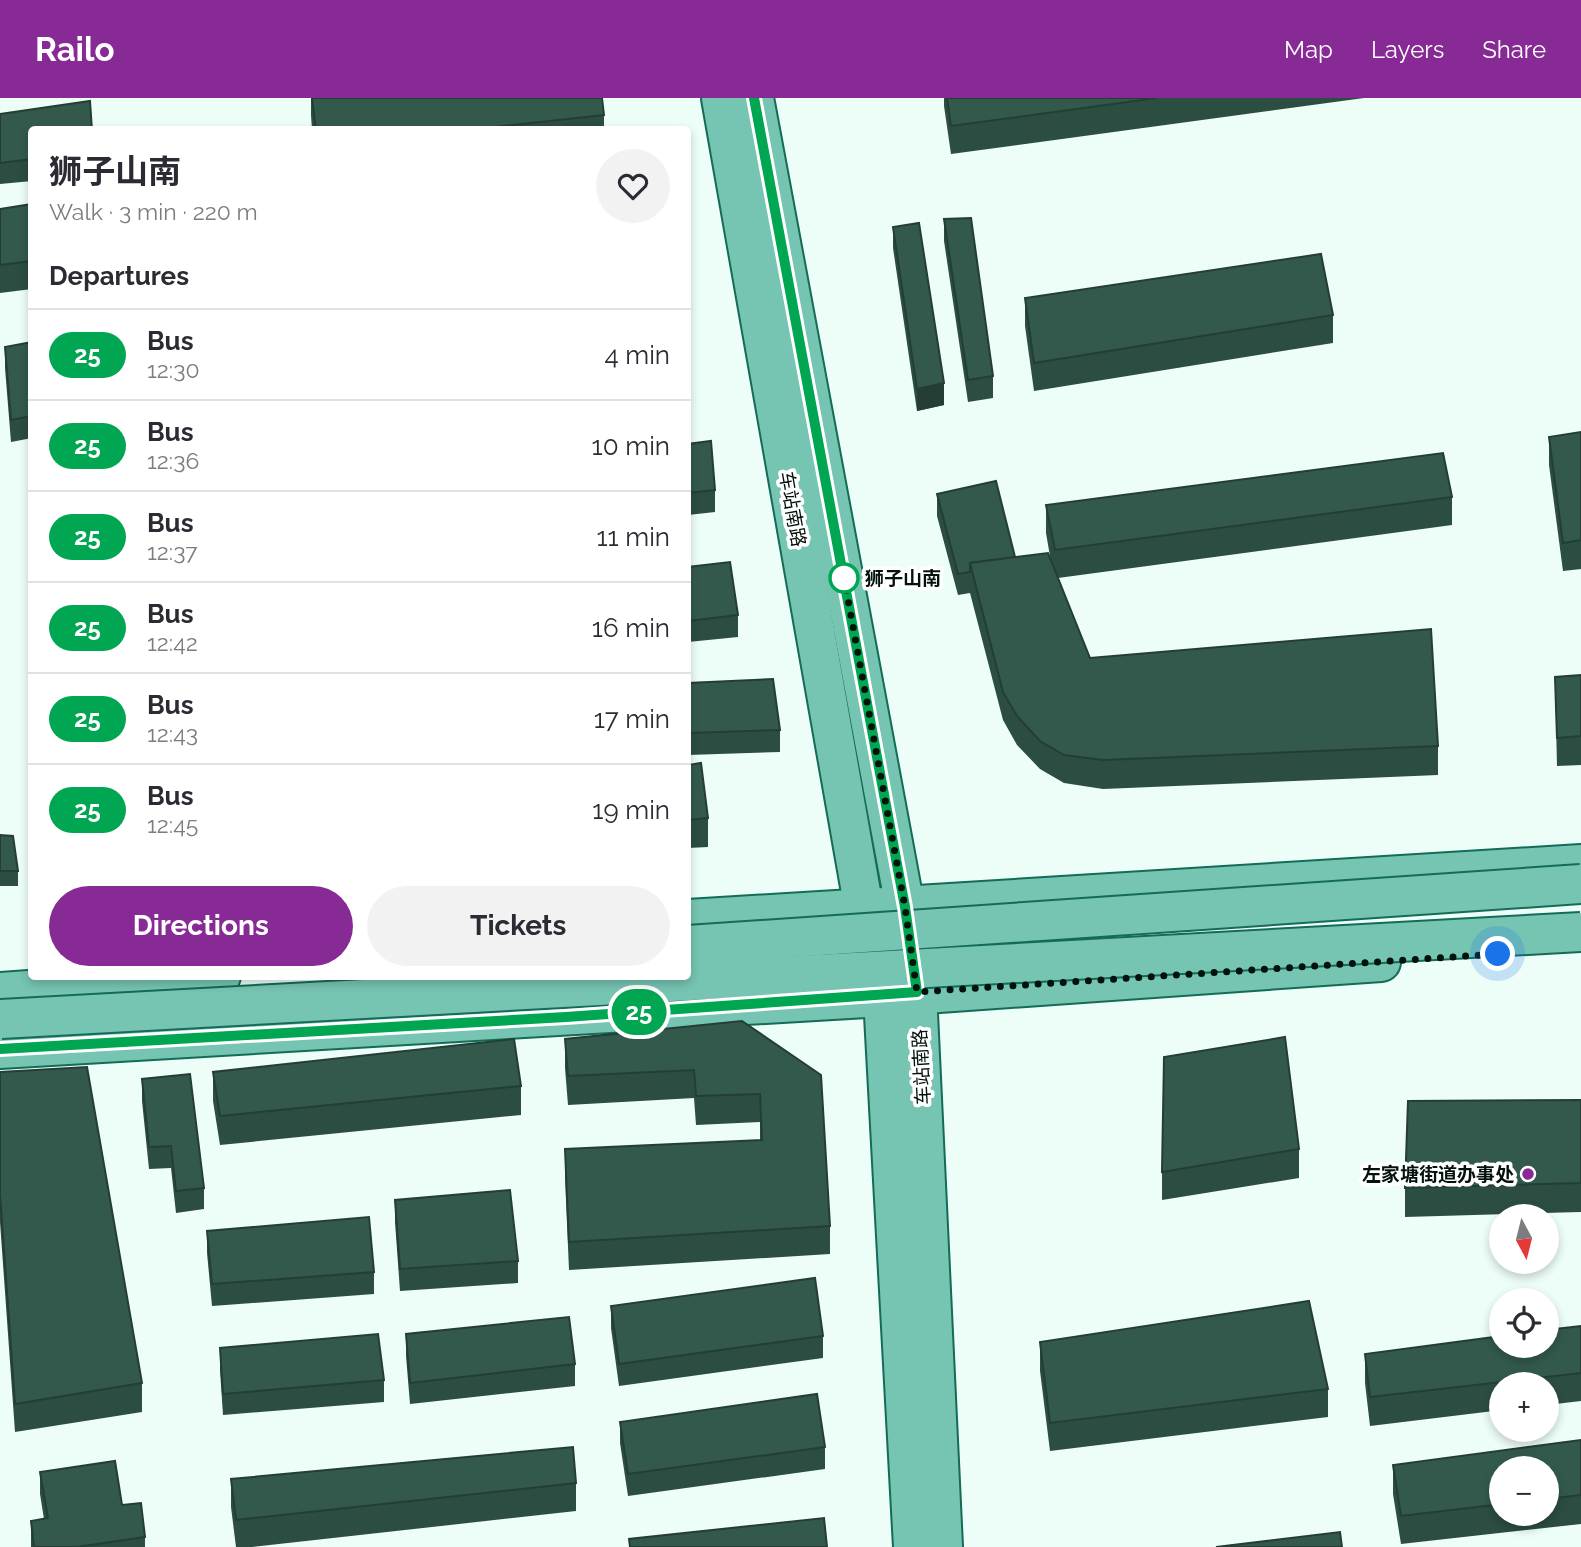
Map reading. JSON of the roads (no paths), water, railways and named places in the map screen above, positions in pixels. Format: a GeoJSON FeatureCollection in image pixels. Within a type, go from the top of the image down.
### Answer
{"type":"FeatureCollection","features":[{"type":"Feature","properties":{"kind":"main road","name":"车站南路"},"geometry":{"type":"LineString","coordinates":[[721,98],[863,909],[900,995],[943,1547]]}},
{"type":"Feature","properties":{"kind":"main road","name":"车站南路"},"geometry":{"type":"LineString","coordinates":[[754,98],[905,907],[900,995],[913,1547]]}},
{"type":"Feature","properties":{"kind":"main road"},"geometry":{"type":"LineString","coordinates":[[691,919],[1581,864]]}},
{"type":"Feature","properties":{"kind":"main road"},"geometry":{"type":"LineString","coordinates":[[691,945],[1581,884]]}},
{"type":"Feature","properties":{"kind":"main road"},"geometry":{"type":"LineString","coordinates":[[0,1019],[1581,932]]}},
{"type":"Feature","properties":{"kind":"main road"},"geometry":{"type":"LineString","coordinates":[[0,1049],[566,1017],[1581,948]]}},
{"type":"Feature","properties":{"kind":"main road"},"geometry":{"type":"LineString","coordinates":[[0,967],[28,964]]}},
{"type":"Feature","properties":{"kind":"main road"},"geometry":{"type":"LineString","coordinates":[[0,992],[166,980]]}},
{"type":"Feature","properties":{"kind":"place","name":"狮子山南"},"geometry":{"type":"Point","coordinates":[844,578]}},
{"type":"Feature","properties":{"kind":"place","name":"左家塘街道办事处"},"geometry":{"type":"Point","coordinates":[1528,1174]}}]}
